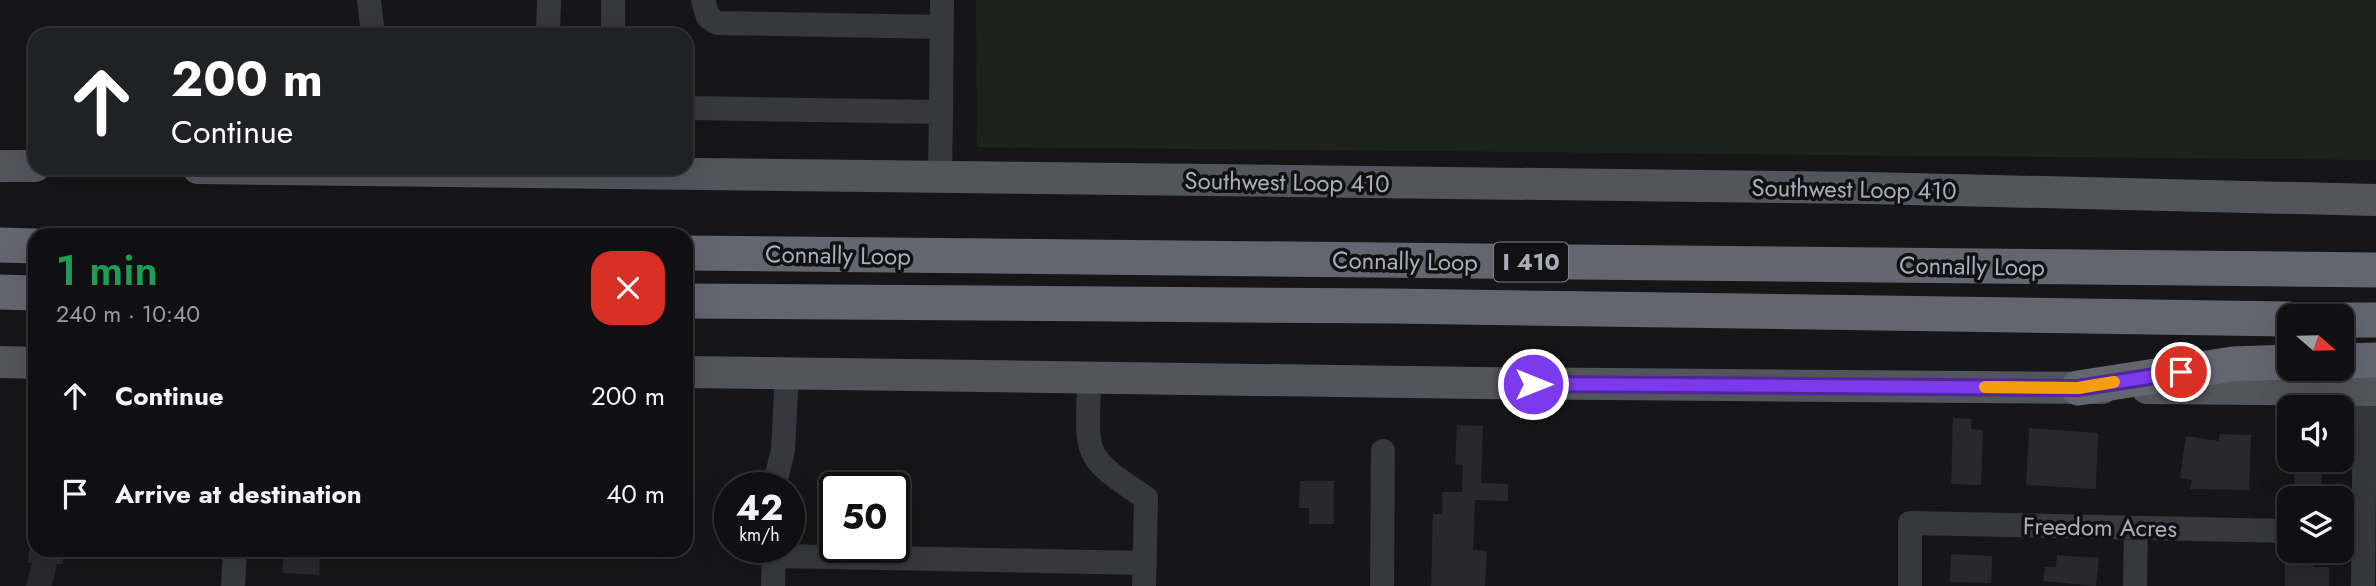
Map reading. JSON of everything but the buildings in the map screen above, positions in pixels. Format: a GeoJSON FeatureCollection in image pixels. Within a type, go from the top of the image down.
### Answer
{"type":"FeatureCollection","features":[{"type":"Feature","properties":{"kind":"highway"},"geometry":{"type":"LineString","coordinates":[[0,246],[28,246]]}},
{"type":"Feature","properties":{"kind":"highway","name":"Connally Loop"},"geometry":{"type":"LineString","coordinates":[[693,253],[2376,270]]}},
{"type":"Feature","properties":{"kind":"highway"},"geometry":{"type":"LineString","coordinates":[[0,292],[28,293]]}},
{"type":"Feature","properties":{"kind":"highway","name":"Connally Loop"},"geometry":{"type":"LineString","coordinates":[[693,301],[1378,306],[2277,319]]}},
{"type":"Feature","properties":{"kind":"highway"},"geometry":{"type":"LineString","coordinates":[[2354,320],[2376,320]]}},
{"type":"Feature","properties":{"kind":"highway"},"geometry":{"type":"LineString","coordinates":[[2078,388],[2233,363],[2277,362]]}},
{"type":"Feature","properties":{"kind":"highway"},"geometry":{"type":"LineString","coordinates":[[2354,369],[2372,380]]}},
{"type":"Feature","properties":{"kind":"main road"},"geometry":{"type":"LineString","coordinates":[[0,166],[28,166]]}},
{"type":"Feature","properties":{"kind":"main road","name":"Southwest Loop 410"},"geometry":{"type":"LineString","coordinates":[[693,173],[1869,188],[2376,200]]}},
{"type":"Feature","properties":{"kind":"main road"},"geometry":{"type":"LineString","coordinates":[[0,362],[28,363]]}},
{"type":"Feature","properties":{"kind":"main road"},"geometry":{"type":"LineString","coordinates":[[693,372],[2078,388],[2372,380]]}},
{"type":"Feature","properties":{"kind":"street"},"geometry":{"type":"LineString","coordinates":[[369,0],[372,28]]}},
{"type":"Feature","properties":{"kind":"street"},"geometry":{"type":"LineString","coordinates":[[548,28],[549,0]]}},
{"type":"Feature","properties":{"kind":"street"},"geometry":{"type":"LineString","coordinates":[[613,0],[613,28]]}},
{"type":"Feature","properties":{"kind":"street"},"geometry":{"type":"LineString","coordinates":[[703,0],[708,17],[718,23],[942,27]]}},
{"type":"Feature","properties":{"kind":"street"},"geometry":{"type":"LineString","coordinates":[[940,177],[942,0]]}},
{"type":"Feature","properties":{"kind":"street"},"geometry":{"type":"LineString","coordinates":[[693,107],[941,112]]}},
{"type":"Feature","properties":{"kind":"street"},"geometry":{"type":"LineString","coordinates":[[778,472],[783,450],[787,373]]}},
{"type":"Feature","properties":{"kind":"street"},"geometry":{"type":"LineString","coordinates":[[805,554],[1144,574],[1146,498],[1108,473],[1090,450],[1089,378]]}},
{"type":"Feature","properties":{"kind":"street"},"geometry":{"type":"LineString","coordinates":[[2362,586],[2360,533],[2372,380]]}},
{"type":"Feature","properties":{"kind":"street"},"geometry":{"type":"LineString","coordinates":[[1382,586],[1383,451]]}},
{"type":"Feature","properties":{"kind":"street","name":"Freedom Acres"},"geometry":{"type":"LineString","coordinates":[[1910,586],[1910,523],[2277,531]]}},
{"type":"Feature","properties":{"kind":"street"},"geometry":{"type":"LineString","coordinates":[[2135,586],[2136,528]]}},
{"type":"Feature","properties":{"kind":"street"},"geometry":{"type":"LineString","coordinates":[[233,586],[235,557]]}},
{"type":"Feature","properties":{"kind":"street"},"geometry":{"type":"LineString","coordinates":[[773,586],[774,563]]}},
{"type":"Feature","properties":{"kind":"shaded area"},"geometry":{"type":"Polygon","coordinates":[[[976,0],[2376,0],[2376,160],[977,147],[976,0]]]}},
{"type":"Feature","properties":{"kind":"slow traffic"},"geometry":{"type":"LineString","coordinates":[[1985,387],[2078,388],[2114,382]]}},
{"type":"Feature","properties":{"kind":"route"},"geometry":{"type":"LineString","coordinates":[[1533,384],[2078,388],[2181,372]]}}]}
